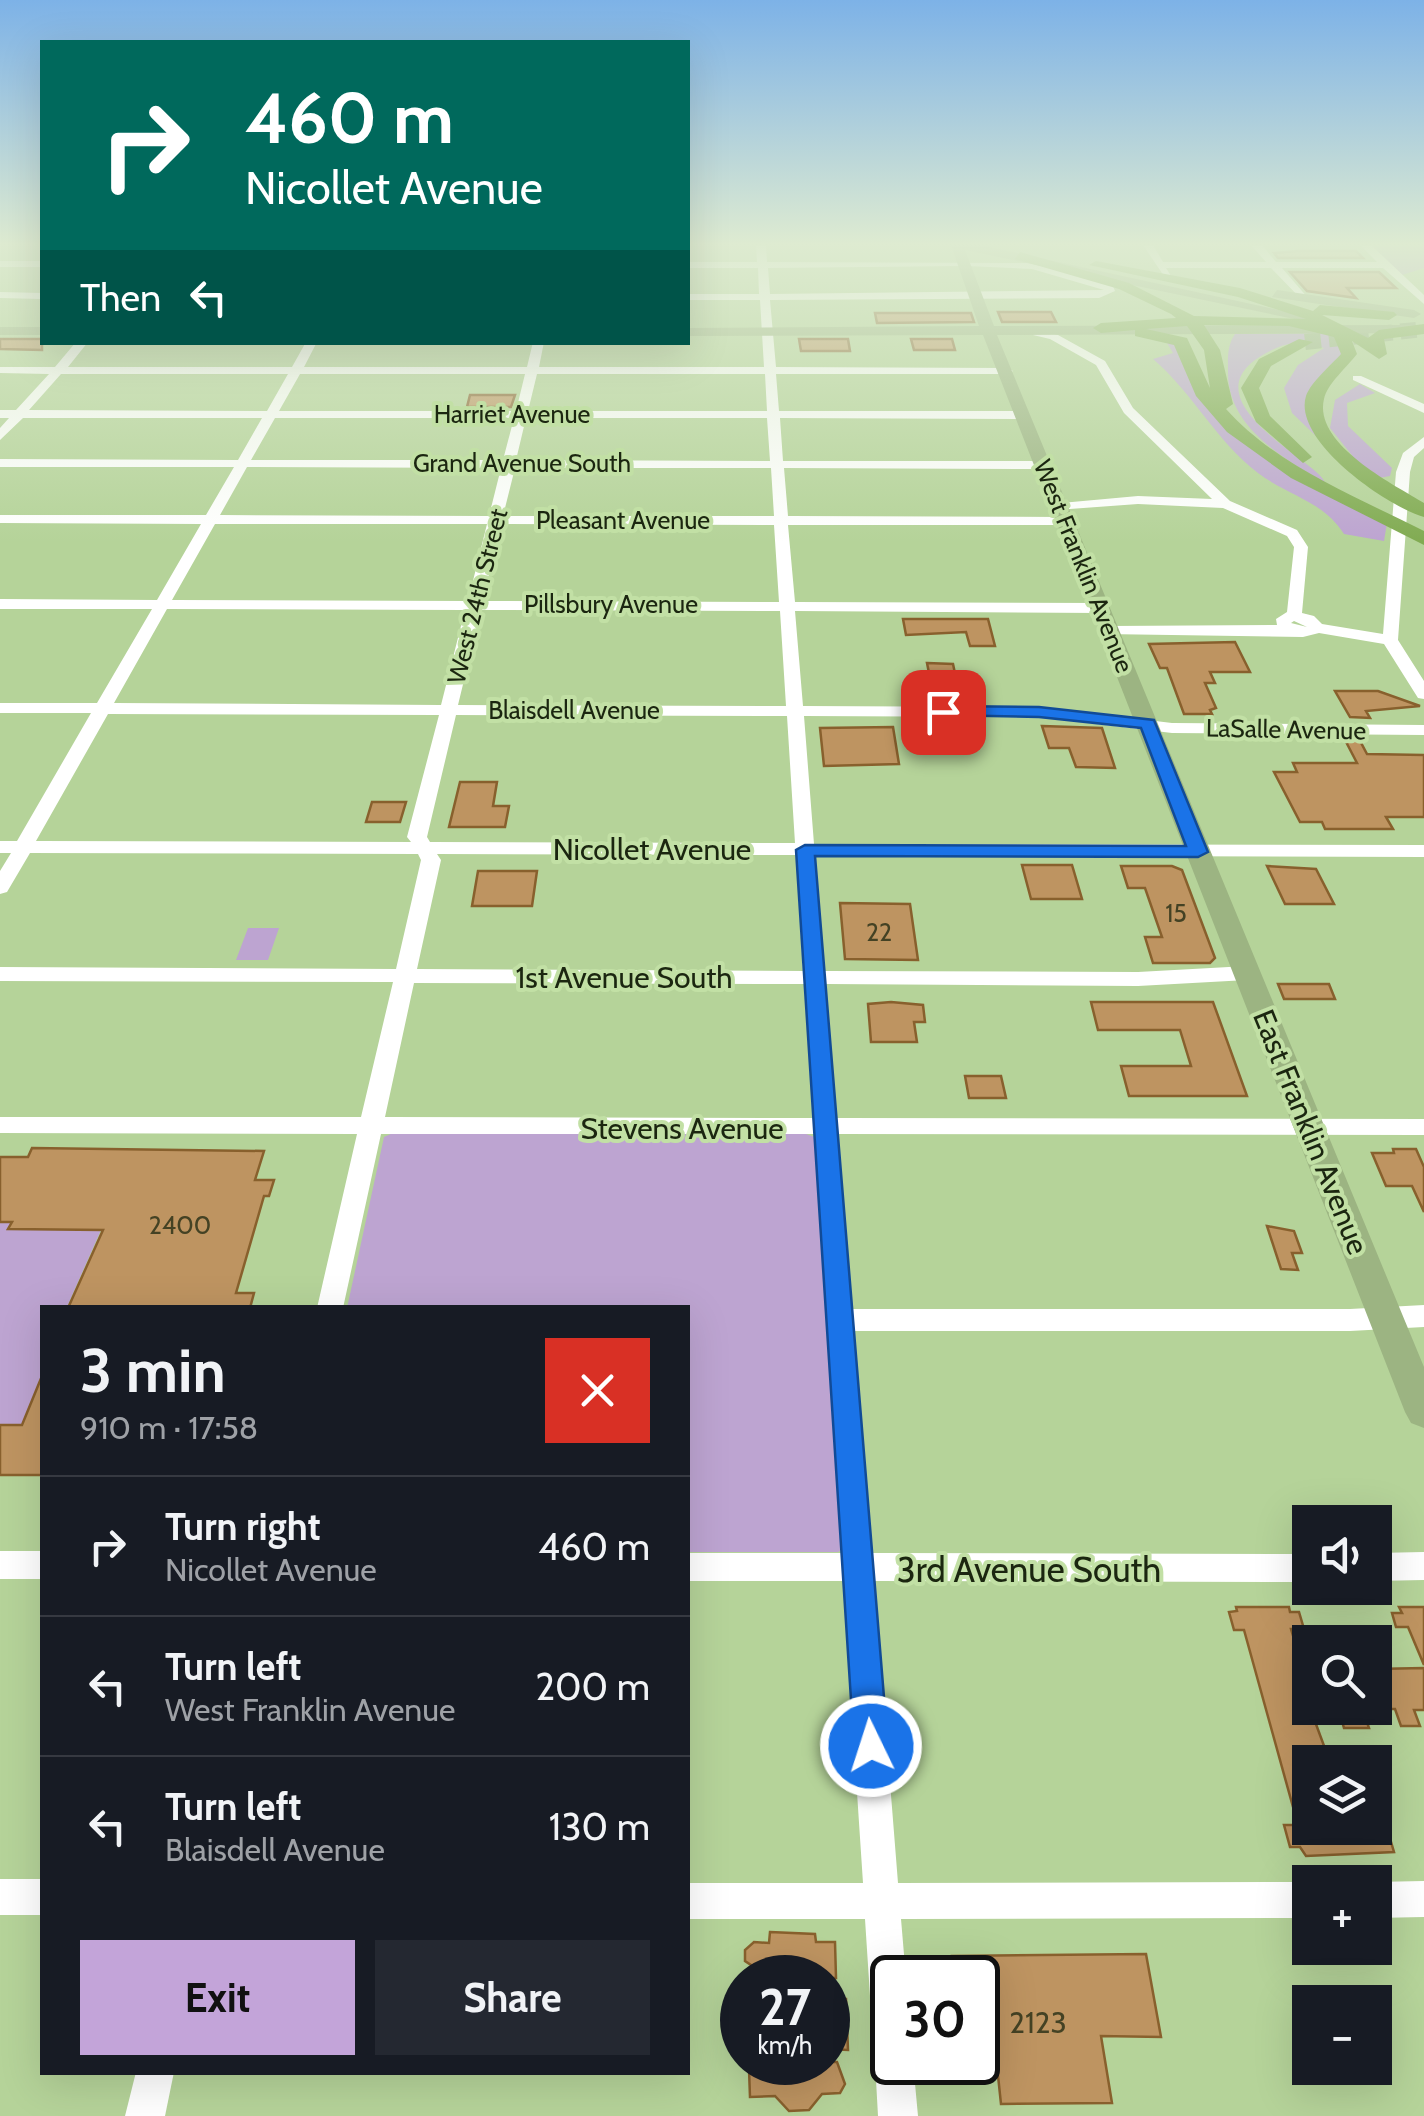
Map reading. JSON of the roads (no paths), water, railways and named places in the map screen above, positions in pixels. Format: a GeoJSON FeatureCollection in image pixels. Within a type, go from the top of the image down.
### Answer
{"type":"FeatureCollection","features":[{"type":"Feature","properties":{"kind":"highway"},"geometry":{"type":"LineString","coordinates":[[1182,344],[1200,388],[1216,412],[1284,466],[1424,537]]}},
{"type":"Feature","properties":{"kind":"highway"},"geometry":{"type":"LineString","coordinates":[[1209,344],[1217,389],[1228,410],[1246,435],[1284,466]]}},
{"type":"Feature","properties":{"kind":"highway"},"geometry":{"type":"LineString","coordinates":[[1227,344],[1222,390],[1228,410]]}},
{"type":"Feature","properties":{"kind":"highway"},"geometry":{"type":"LineString","coordinates":[[1347,344],[1346,362],[1320,388],[1313,404],[1317,424],[1332,446],[1364,473],[1424,514]]}},
{"type":"Feature","properties":{"kind":"highway"},"geometry":{"type":"LineString","coordinates":[[1368,344],[1379,354]]}},
{"type":"Feature","properties":{"kind":"highway"},"geometry":{"type":"LineString","coordinates":[[1332,446],[1324,429],[1324,408],[1379,354],[1378,344]]}},
{"type":"Feature","properties":{"kind":"highway"},"geometry":{"type":"LineString","coordinates":[[1424,514],[1331,460],[1279,410],[1272,394],[1275,378],[1313,345],[1270,359],[1252,379],[1250,394],[1262,418],[1312,464],[1424,537]]}},
{"type":"Feature","properties":{"kind":"main road","name":"West Franklin Avenue"},"geometry":{"type":"LineString","coordinates":[[996,344],[1198,852]]}},
{"type":"Feature","properties":{"kind":"main road","name":"East Franklin Avenue"},"geometry":{"type":"LineString","coordinates":[[1198,852],[1424,1412]]}},
{"type":"Feature","properties":{"kind":"street"},"geometry":{"type":"LineString","coordinates":[[769,344],[886,1955]]}},
{"type":"Feature","properties":{"kind":"street"},"geometry":{"type":"LineString","coordinates":[[1065,344],[1101,364],[1128,410],[1225,504],[1292,533],[1301,547],[1291,623]]}},
{"type":"Feature","properties":{"kind":"street"},"geometry":{"type":"LineString","coordinates":[[1070,344],[1078,352]]}},
{"type":"Feature","properties":{"kind":"street"},"geometry":{"type":"LineString","coordinates":[[0,436],[80,345]]}},
{"type":"Feature","properties":{"kind":"street"},"geometry":{"type":"LineString","coordinates":[[0,888],[310,345]]}},
{"type":"Feature","properties":{"kind":"street","name":"West 24th Street"},"geometry":{"type":"LineString","coordinates":[[331,1305],[431,860],[417,837],[538,345]]}},
{"type":"Feature","properties":{"kind":"street"},"geometry":{"type":"LineString","coordinates":[[0,370],[1007,371]]}},
{"type":"Feature","properties":{"kind":"street"},"geometry":{"type":"LineString","coordinates":[[1357,378],[1424,409]]}},
{"type":"Feature","properties":{"kind":"street","name":"Harriet Avenue"},"geometry":{"type":"LineString","coordinates":[[0,414],[1024,415]]}},
{"type":"Feature","properties":{"kind":"street"},"geometry":{"type":"LineString","coordinates":[[1424,440],[1408,456],[1402,477],[1390,640],[1424,694]]}},
{"type":"Feature","properties":{"kind":"street","name":"Grand Avenue South"},"geometry":{"type":"LineString","coordinates":[[0,463],[1044,465]]}},
{"type":"Feature","properties":{"kind":"street"},"geometry":{"type":"LineString","coordinates":[[1402,477],[1423,483]]}},
{"type":"Feature","properties":{"kind":"street","name":"Pleasant Avenue"},"geometry":{"type":"LineString","coordinates":[[0,519],[780,520],[1064,514],[1138,500],[1225,504]]}},
{"type":"Feature","properties":{"kind":"street","name":"Pillsbury Avenue"},"geometry":{"type":"LineString","coordinates":[[0,604],[1101,608]]}},
{"type":"Feature","properties":{"kind":"street"},"geometry":{"type":"LineString","coordinates":[[1110,631],[1313,621],[1317,628],[1390,640]]}},
{"type":"Feature","properties":{"kind":"street","name":"Blaisdell Avenue"},"geometry":{"type":"LineString","coordinates":[[0,708],[1039,712],[1148,724]]}},
{"type":"Feature","properties":{"kind":"street","name":"LaSalle Avenue"},"geometry":{"type":"LineString","coordinates":[[1148,724],[1229,730],[1424,730]]}},
{"type":"Feature","properties":{"kind":"street","name":"Nicollet Avenue"},"geometry":{"type":"LineString","coordinates":[[0,847],[1424,852]]}},
{"type":"Feature","properties":{"kind":"street","name":"1st Avenue South"},"geometry":{"type":"LineString","coordinates":[[0,974],[1138,979],[1247,973]]}},
{"type":"Feature","properties":{"kind":"street","name":"Stevens Avenue"},"geometry":{"type":"LineString","coordinates":[[0,1125],[1424,1127]]}},
{"type":"Feature","properties":{"kind":"street"},"geometry":{"type":"LineString","coordinates":[[840,1320],[1424,1316]]}},
{"type":"Feature","properties":{"kind":"street"},"geometry":{"type":"LineString","coordinates":[[0,1565],[40,1565]]}},
{"type":"Feature","properties":{"kind":"street"},"geometry":{"type":"LineString","coordinates":[[1392,1566],[1424,1566]]}},
{"type":"Feature","properties":{"kind":"street","name":"3rd Avenue South"},"geometry":{"type":"LineString","coordinates":[[690,1567],[1292,1568]]}},
{"type":"Feature","properties":{"kind":"street"},"geometry":{"type":"LineString","coordinates":[[0,1897],[40,1897]]}},
{"type":"Feature","properties":{"kind":"street"},"geometry":{"type":"LineString","coordinates":[[1392,1900],[1424,1899]]}},
{"type":"Feature","properties":{"kind":"street"},"geometry":{"type":"LineString","coordinates":[[690,1900],[1292,1900]]}},
{"type":"Feature","properties":{"kind":"street"},"geometry":{"type":"LineString","coordinates":[[145,2116],[154,2075]]}},
{"type":"Feature","properties":{"kind":"street"},"geometry":{"type":"LineString","coordinates":[[896,2085],[898,2116]]}}]}
